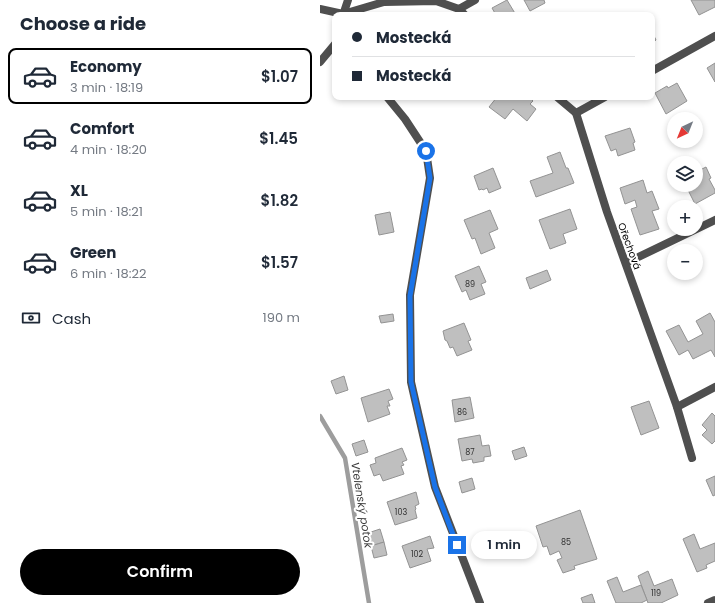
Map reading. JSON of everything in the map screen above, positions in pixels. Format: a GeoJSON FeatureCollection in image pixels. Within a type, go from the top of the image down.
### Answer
{"type":"FeatureCollection","features":[{"type":"Feature","properties":{"kind":"street"},"geometry":{"type":"LineString","coordinates":[[344,12],[348,0]]}},
{"type":"Feature","properties":{"kind":"street"},"geometry":{"type":"LineString","coordinates":[[459,9],[475,0]]}},
{"type":"Feature","properties":{"kind":"street"},"geometry":{"type":"LineString","coordinates":[[350,12],[384,2],[436,1],[459,9],[462,12]]}},
{"type":"Feature","properties":{"kind":"street"},"geometry":{"type":"LineString","coordinates":[[320,9],[334,12]]}},
{"type":"Feature","properties":{"kind":"street"},"geometry":{"type":"LineString","coordinates":[[655,69],[715,36]]}},
{"type":"Feature","properties":{"kind":"street"},"geometry":{"type":"LineString","coordinates":[[320,62],[332,48]]}},
{"type":"Feature","properties":{"kind":"street"},"geometry":{"type":"LineString","coordinates":[[389,100],[405,119],[426,151],[430,178],[410,296],[411,382],[435,487],[480,603]]}},
{"type":"Feature","properties":{"kind":"street"},"geometry":{"type":"LineString","coordinates":[[561,100],[576,113],[600,100]]}},
{"type":"Feature","properties":{"kind":"street","name":"Ořechová"},"geometry":{"type":"LineString","coordinates":[[576,113],[607,212],[677,407],[692,458]]}},
{"type":"Feature","properties":{"kind":"street"},"geometry":{"type":"LineString","coordinates":[[626,263],[715,220]]}},
{"type":"Feature","properties":{"kind":"street"},"geometry":{"type":"LineString","coordinates":[[677,407],[715,387]]}},
{"type":"Feature","properties":{"kind":"street"},"geometry":{"type":"LineString","coordinates":[[708,603],[715,600]]}},
{"type":"Feature","properties":{"kind":"building"},"geometry":{"type":"Polygon","coordinates":[[[507,0],[514,12],[494,12],[492,8],[507,0]]]}},
{"type":"Feature","properties":{"kind":"building"},"geometry":{"type":"Polygon","coordinates":[[[524,0],[544,0],[545,3],[530,11],[524,0]]]}},
{"type":"Feature","properties":{"kind":"building"},"geometry":{"type":"Polygon","coordinates":[[[691,0],[715,0],[715,7],[699,15],[691,0]]]}},
{"type":"Feature","properties":{"kind":"building"},"geometry":{"type":"Polygon","coordinates":[[[715,63],[715,82],[707,68],[715,63]]]}},
{"type":"Feature","properties":{"kind":"building"},"geometry":{"type":"Polygon","coordinates":[[[677,83],[687,101],[666,114],[655,93],[667,86],[668,88],[677,83]]]}},
{"type":"Feature","properties":{"kind":"building"},"geometry":{"type":"Polygon","coordinates":[[[495,100],[532,100],[533,101],[530,104],[536,109],[527,121],[513,109],[505,119],[489,107],[495,100]]]}},
{"type":"Feature","properties":{"kind":"building"},"geometry":{"type":"Polygon","coordinates":[[[630,128],[635,142],[633,143],[635,150],[618,156],[616,149],[611,151],[605,136],[630,128]]]}},
{"type":"Feature","properties":{"kind":"building"},"geometry":{"type":"Polygon","coordinates":[[[560,152],[574,183],[536,197],[530,181],[553,173],[547,157],[560,152]]]}},
{"type":"Feature","properties":{"kind":"building"},"geometry":{"type":"Polygon","coordinates":[[[706,167],[715,193],[702,200],[693,200],[689,192],[703,192],[703,168],[706,167]]]}},
{"type":"Feature","properties":{"kind":"building"},"geometry":{"type":"Polygon","coordinates":[[[493,168],[501,188],[489,193],[487,188],[479,190],[474,176],[493,168]]]}},
{"type":"Feature","properties":{"kind":"building"},"geometry":{"type":"Polygon","coordinates":[[[643,180],[647,193],[652,191],[659,209],[652,211],[659,229],[640,235],[631,209],[637,207],[635,200],[625,204],[620,188],[643,180]]]}},
{"type":"Feature","properties":{"kind":"building"},"geometry":{"type":"Polygon","coordinates":[[[570,209],[577,229],[563,234],[566,243],[550,249],[539,220],[570,209]]]}},
{"type":"Feature","properties":{"kind":"building"},"geometry":{"type":"Polygon","coordinates":[[[490,210],[498,229],[489,233],[495,248],[481,254],[475,238],[472,239],[464,220],[490,210]]]}},
{"type":"Feature","properties":{"kind":"building"},"geometry":{"type":"Polygon","coordinates":[[[390,212],[394,232],[379,235],[375,215],[390,212]]]}},
{"type":"Feature","properties":{"kind":"building"},"geometry":{"type":"Polygon","coordinates":[[[479,266],[486,282],[481,284],[485,294],[470,300],[466,290],[462,292],[455,276],[479,266]]]}},
{"type":"Feature","properties":{"kind":"building"},"geometry":{"type":"Polygon","coordinates":[[[547,270],[551,280],[530,289],[526,278],[547,270]]]}},
{"type":"Feature","properties":{"kind":"building"},"geometry":{"type":"Polygon","coordinates":[[[710,313],[715,322],[715,357],[711,350],[693,359],[688,350],[679,355],[666,331],[679,325],[688,342],[703,334],[696,321],[710,313]]]}},
{"type":"Feature","properties":{"kind":"building"},"geometry":{"type":"Polygon","coordinates":[[[393,314],[394,321],[381,323],[379,316],[393,314]]]}},
{"type":"Feature","properties":{"kind":"building"},"geometry":{"type":"Polygon","coordinates":[[[464,323],[471,340],[468,341],[472,350],[457,356],[453,347],[450,348],[445,340],[443,331],[464,323]]]}},
{"type":"Feature","properties":{"kind":"building"},"geometry":{"type":"Polygon","coordinates":[[[344,376],[348,390],[336,394],[331,381],[344,376]]]}},
{"type":"Feature","properties":{"kind":"building"},"geometry":{"type":"Polygon","coordinates":[[[389,389],[393,399],[388,401],[390,406],[387,406],[390,414],[368,422],[361,398],[389,389]]]}},
{"type":"Feature","properties":{"kind":"building"},"geometry":{"type":"Polygon","coordinates":[[[470,397],[474,418],[455,422],[452,400],[470,397]]]}},
{"type":"Feature","properties":{"kind":"building"},"geometry":{"type":"Polygon","coordinates":[[[649,401],[659,428],[641,435],[631,407],[649,401]]]}},
{"type":"Feature","properties":{"kind":"building"},"geometry":{"type":"Polygon","coordinates":[[[712,413],[715,416],[715,441],[712,444],[702,435],[707,430],[702,425],[712,413]]]}},
{"type":"Feature","properties":{"kind":"building"},"geometry":{"type":"Polygon","coordinates":[[[480,435],[482,446],[489,445],[491,456],[484,457],[484,461],[473,463],[472,459],[462,461],[458,439],[480,435]]]}},
{"type":"Feature","properties":{"kind":"building"},"geometry":{"type":"Polygon","coordinates":[[[364,440],[368,452],[356,456],[352,444],[364,440]]]}},
{"type":"Feature","properties":{"kind":"building"},"geometry":{"type":"Polygon","coordinates":[[[524,447],[527,456],[515,460],[512,451],[524,447]]]}},
{"type":"Feature","properties":{"kind":"building"},"geometry":{"type":"Polygon","coordinates":[[[402,448],[407,460],[402,462],[404,465],[401,466],[404,474],[383,481],[380,474],[374,476],[370,465],[376,463],[375,458],[402,448]]]}},
{"type":"Feature","properties":{"kind":"building"},"geometry":{"type":"Polygon","coordinates":[[[715,476],[715,495],[713,496],[706,480],[715,476]]]}},
{"type":"Feature","properties":{"kind":"building"},"geometry":{"type":"Polygon","coordinates":[[[472,478],[475,489],[462,493],[459,482],[472,478]]]}},
{"type":"Feature","properties":{"kind":"building"},"geometry":{"type":"Polygon","coordinates":[[[416,492],[419,504],[415,506],[417,518],[395,525],[387,502],[416,492]]]}},
{"type":"Feature","properties":{"kind":"building"},"geometry":{"type":"Polygon","coordinates":[[[580,510],[597,559],[574,566],[575,569],[563,573],[557,560],[562,558],[559,551],[550,555],[547,546],[543,547],[536,526],[580,510]]]}},
{"type":"Feature","properties":{"kind":"building"},"geometry":{"type":"Polygon","coordinates":[[[380,529],[384,542],[371,546],[368,533],[380,529]]]}},
{"type":"Feature","properties":{"kind":"building"},"geometry":{"type":"Polygon","coordinates":[[[694,534],[700,549],[715,543],[715,561],[706,565],[707,568],[697,572],[683,539],[694,534]]]}},
{"type":"Feature","properties":{"kind":"building"},"geometry":{"type":"Polygon","coordinates":[[[430,536],[434,548],[427,549],[431,561],[410,568],[402,546],[430,536]]]}},
{"type":"Feature","properties":{"kind":"building"},"geometry":{"type":"Polygon","coordinates":[[[384,542],[387,555],[374,558],[371,546],[384,542]]]}},
{"type":"Feature","properties":{"kind":"building"},"geometry":{"type":"Polygon","coordinates":[[[648,571],[654,586],[672,579],[678,595],[661,603],[648,603],[638,576],[648,571]]]}},
{"type":"Feature","properties":{"kind":"building"},"geometry":{"type":"Polygon","coordinates":[[[617,577],[623,592],[641,585],[647,600],[641,603],[616,603],[607,581],[617,577]]]}},
{"type":"Feature","properties":{"kind":"building"},"geometry":{"type":"Polygon","coordinates":[[[592,594],[595,603],[583,603],[581,598],[592,594]]]}},
{"type":"Feature","properties":{"kind":"waterway","name":"Vtelenský potok"},"geometry":{"type":"LineString","coordinates":[[320,416],[345,458],[369,603]]}},
{"type":"Feature","properties":{"kind":"route"},"geometry":{"type":"LineString","coordinates":[[426,151],[430,178],[410,296],[411,382],[435,487],[457,545]]}}]}
